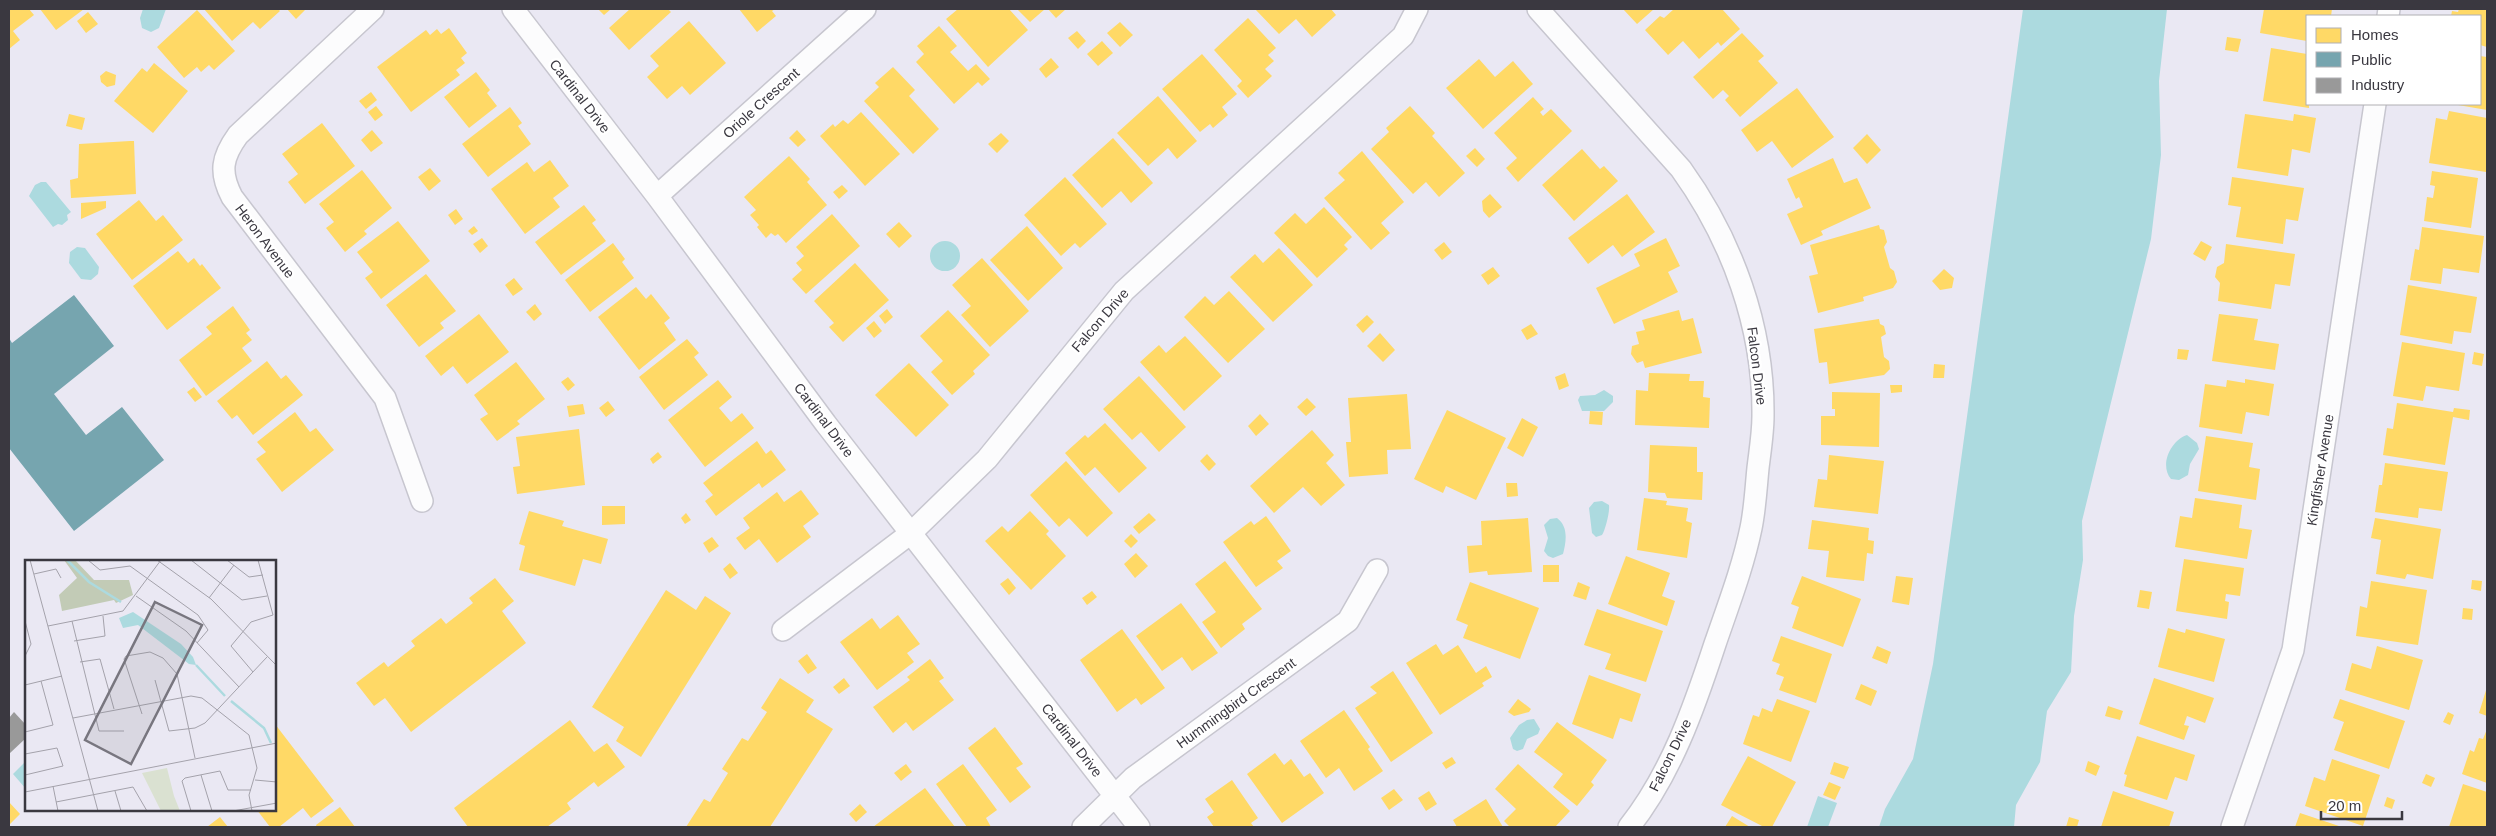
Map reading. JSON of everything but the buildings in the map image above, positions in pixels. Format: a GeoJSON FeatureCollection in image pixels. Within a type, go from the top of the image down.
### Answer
{"type":"FeatureCollection","features":[{"type":"Feature","properties":{"kind":"street","name":"Heron Avenue"},"geometry":{"type":"LineString","coordinates":[[373,9],[238,134],[225,155],[224,174],[226,186],[232,197],[385,398],[422,501]]}},
{"type":"Feature","properties":{"kind":"street","name":"Cardinal Drive"},"geometry":{"type":"LineString","coordinates":[[513,9],[657,196],[771,351],[1139,827]]}},
{"type":"Feature","properties":{"kind":"street","name":"Oriole Crescent"},"geometry":{"type":"LineString","coordinates":[[657,196],[865,9]]}},
{"type":"Feature","properties":{"kind":"street","name":"Falcon Drive"},"geometry":{"type":"LineString","coordinates":[[783,630],[911,533],[987,459],[1124,292],[1403,36],[1417,9]]}},
{"type":"Feature","properties":{"kind":"street","name":"Falcon Drive"},"geometry":{"type":"LineString","coordinates":[[1538,9],[1681,169],[1693,186],[1722,238],[1744,290],[1755,332],[1762,377],[1763,416],[1757,485],[1751,528],[1744,556],[1701,688],[1685,728],[1644,808],[1629,827]]}},
{"type":"Feature","properties":{"kind":"street","name":"Kingfisher Avenue"},"geometry":{"type":"LineString","coordinates":[[2232,827],[2293,650],[2375,105]]}},
{"type":"Feature","properties":{"kind":"street","name":"Hummingbird Crescent"},"geometry":{"type":"LineString","coordinates":[[1083,827],[1133,778],[1348,622],[1377,570]]}},
{"type":"Feature","properties":{"kind":"water"},"geometry":{"type":"Polygon","coordinates":[[[143,9],[166,9],[159,28],[151,32],[142,28],[140,18],[143,9]]]}},
{"type":"Feature","properties":{"kind":"water"},"geometry":{"type":"Polygon","coordinates":[[[2023,9],[2167,9],[2159,81],[2161,155],[2151,239],[2082,521],[2083,560],[2074,616],[2071,672],[2047,711],[2040,762],[2016,805],[2014,827],[1879,827],[1885,809],[1913,759],[1933,664],[2023,9]]]}},
{"type":"Feature","properties":{"kind":"water"},"geometry":{"type":"Polygon","coordinates":[[[46,182],[71,212],[67,215],[68,220],[62,225],[58,224],[53,227],[29,196],[35,185],[46,182]]]}},
{"type":"Feature","properties":{"kind":"water"},"geometry":{"type":"Polygon","coordinates":[[[945,241],[956,245],[960,256],[956,267],[945,271],[934,267],[930,256],[934,245],[945,241]]]}},
{"type":"Feature","properties":{"kind":"water"},"geometry":{"type":"Polygon","coordinates":[[[77,247],[85,248],[99,267],[98,274],[91,280],[81,279],[69,263],[70,252],[77,247]]]}},
{"type":"Feature","properties":{"kind":"water"},"geometry":{"type":"Polygon","coordinates":[[[1604,390],[1613,396],[1613,402],[1604,411],[1582,411],[1578,400],[1580,396],[1595,395],[1604,390]]]}},
{"type":"Feature","properties":{"kind":"water"},"geometry":{"type":"Polygon","coordinates":[[[2187,435],[2197,443],[2199,449],[2190,464],[2188,475],[2179,480],[2171,479],[2166,467],[2168,454],[2176,442],[2187,435]]]}},
{"type":"Feature","properties":{"kind":"water"},"geometry":{"type":"Polygon","coordinates":[[[1602,501],[1609,505],[1608,517],[1602,535],[1596,537],[1592,533],[1589,508],[1594,502],[1602,501]]]}},
{"type":"Feature","properties":{"kind":"water"},"geometry":{"type":"Polygon","coordinates":[[[1557,518],[1565,530],[1566,540],[1563,554],[1553,558],[1544,551],[1548,538],[1544,525],[1550,519],[1557,518]]]}},
{"type":"Feature","properties":{"kind":"water"},"geometry":{"type":"Polygon","coordinates":[[[1534,719],[1540,729],[1538,734],[1527,739],[1523,749],[1517,751],[1513,749],[1510,738],[1519,725],[1527,720],[1534,719]]]}},
{"type":"Feature","properties":{"kind":"water"},"geometry":{"type":"Polygon","coordinates":[[[25,762],[25,788],[13,774],[25,762]]]}},
{"type":"Feature","properties":{"kind":"water"},"geometry":{"type":"Polygon","coordinates":[[[1818,796],[1837,803],[1828,827],[1807,827],[1818,796]]]}}]}
